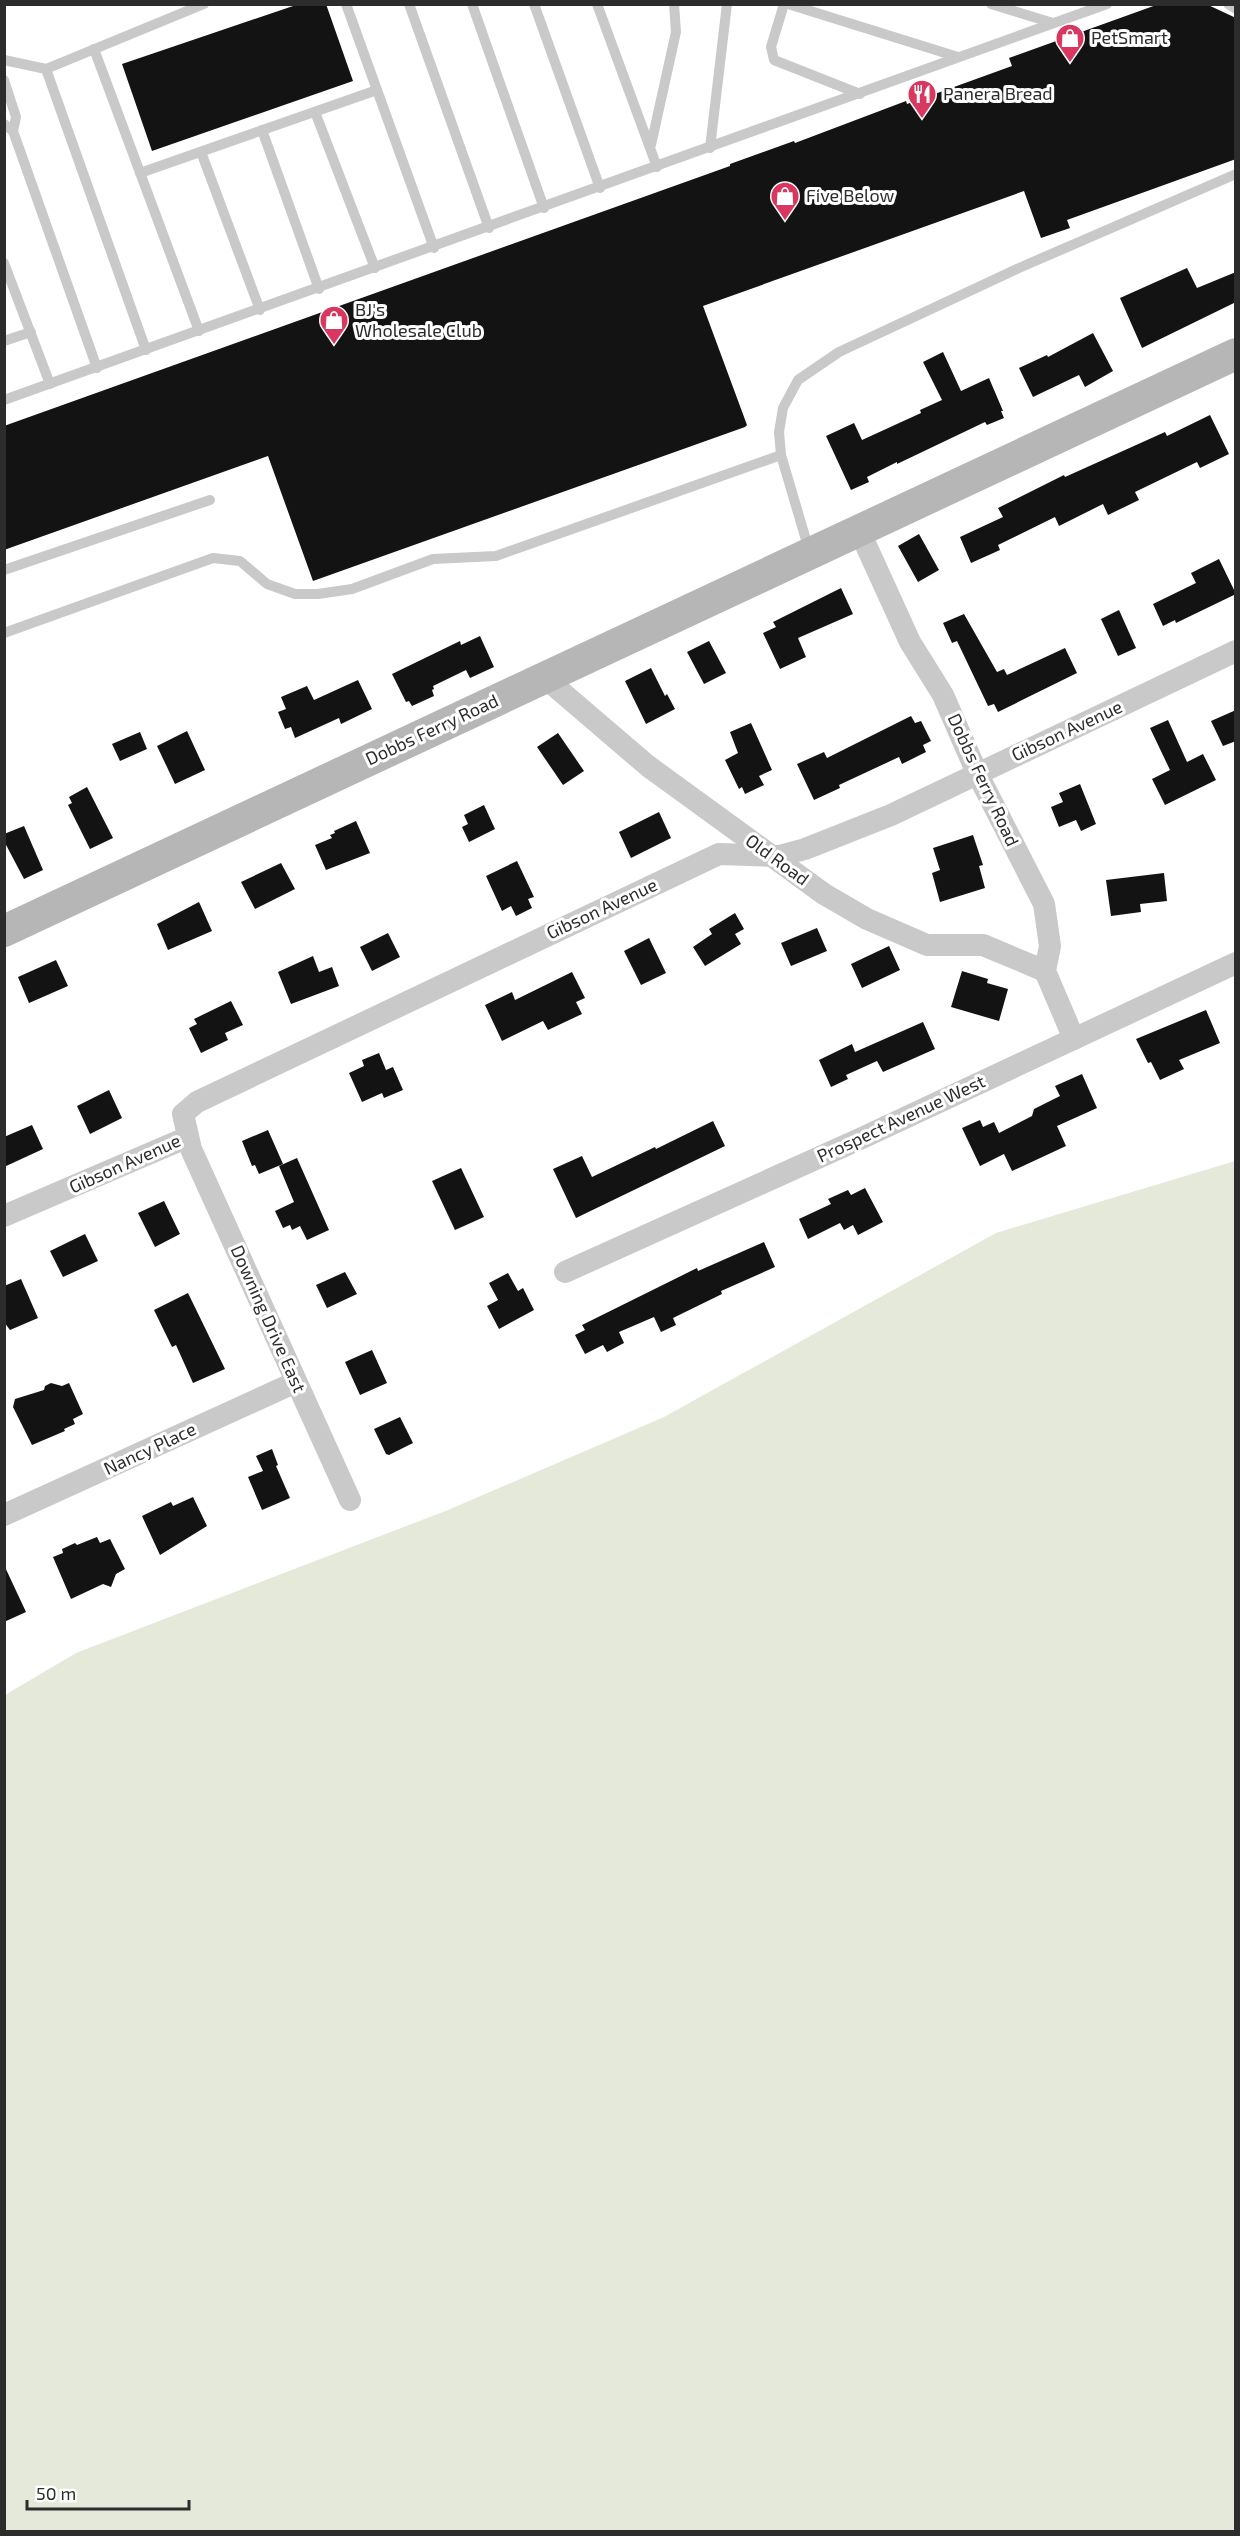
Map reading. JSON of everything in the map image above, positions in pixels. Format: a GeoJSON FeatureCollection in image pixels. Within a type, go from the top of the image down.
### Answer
{"type":"FeatureCollection","features":[{"type":"Feature","properties":{"kind":"main road","name":"Dobbs Ferry Road"},"geometry":{"type":"LineString","coordinates":[[4,931],[1236,354]]}},
{"type":"Feature","properties":{"kind":"street","name":"Dobbs Ferry Road"},"geometry":{"type":"LineString","coordinates":[[859,530],[910,642],[944,695],[977,773],[1044,904],[1050,946],[1045,971]]}},
{"type":"Feature","properties":{"kind":"street","name":"Gibson Avenue"},"geometry":{"type":"LineString","coordinates":[[4,1216],[188,1137],[183,1114],[196,1102],[719,854],[779,856],[805,849],[891,815],[1236,651]]}},
{"type":"Feature","properties":{"kind":"street","name":"Old Road"},"geometry":{"type":"LineString","coordinates":[[544,677],[648,766],[824,894],[867,919],[927,945],[983,945],[1045,971]]}},
{"type":"Feature","properties":{"kind":"street","name":"Prospect Avenue West"},"geometry":{"type":"LineString","coordinates":[[565,1272],[579,1263],[738,1195],[1236,963]]}},
{"type":"Feature","properties":{"kind":"street"},"geometry":{"type":"LineString","coordinates":[[1045,971],[1074,1039]]}},
{"type":"Feature","properties":{"kind":"street","name":"Downing Drive East"},"geometry":{"type":"LineString","coordinates":[[188,1137],[191,1149],[350,1500]]}},
{"type":"Feature","properties":{"kind":"street","name":"Nancy Place"},"geometry":{"type":"LineString","coordinates":[[4,1515],[296,1382]]}},
{"type":"Feature","properties":{"kind":"lane"},"geometry":{"type":"LineString","coordinates":[[4,60],[46,69],[204,4]]}},
{"type":"Feature","properties":{"kind":"lane"},"geometry":{"type":"LineString","coordinates":[[346,4],[434,248]]}},
{"type":"Feature","properties":{"kind":"lane"},"geometry":{"type":"LineString","coordinates":[[409,4],[489,228]]}},
{"type":"Feature","properties":{"kind":"lane"},"geometry":{"type":"LineString","coordinates":[[472,4],[544,208]]}},
{"type":"Feature","properties":{"kind":"lane"},"geometry":{"type":"LineString","coordinates":[[534,4],[600,188]]}},
{"type":"Feature","properties":{"kind":"lane"},"geometry":{"type":"LineString","coordinates":[[597,4],[657,167]]}},
{"type":"Feature","properties":{"kind":"lane"},"geometry":{"type":"LineString","coordinates":[[651,146],[676,32],[674,4]]}},
{"type":"Feature","properties":{"kind":"lane"},"geometry":{"type":"LineString","coordinates":[[710,148],[727,4]]}},
{"type":"Feature","properties":{"kind":"lane"},"geometry":{"type":"LineString","coordinates":[[860,94],[774,60],[771,47],[786,4],[958,57]]}},
{"type":"Feature","properties":{"kind":"lane"},"geometry":{"type":"LineString","coordinates":[[991,4],[1053,23]]}},
{"type":"Feature","properties":{"kind":"lane"},"geometry":{"type":"LineString","coordinates":[[4,400],[434,248],[1107,4]]}},
{"type":"Feature","properties":{"kind":"lane"},"geometry":{"type":"LineString","coordinates":[[1228,4],[1236,9]]}},
{"type":"Feature","properties":{"kind":"lane"},"geometry":{"type":"LineString","coordinates":[[94,49],[199,331]]}},
{"type":"Feature","properties":{"kind":"lane"},"geometry":{"type":"LineString","coordinates":[[46,69],[146,350]]}},
{"type":"Feature","properties":{"kind":"lane"},"geometry":{"type":"LineString","coordinates":[[4,80],[16,117],[9,128],[97,368]]}},
{"type":"Feature","properties":{"kind":"lane"},"geometry":{"type":"LineString","coordinates":[[140,173],[377,90]]}},
{"type":"Feature","properties":{"kind":"lane"},"geometry":{"type":"LineString","coordinates":[[315,112],[375,268]]}},
{"type":"Feature","properties":{"kind":"lane"},"geometry":{"type":"LineString","coordinates":[[262,130],[319,289]]}},
{"type":"Feature","properties":{"kind":"lane"},"geometry":{"type":"LineString","coordinates":[[201,152],[260,310]]}},
{"type":"Feature","properties":{"kind":"lane"},"geometry":{"type":"LineString","coordinates":[[810,554],[781,455],[780,432],[783,408],[798,380],[838,352],[1019,268],[1236,174]]}},
{"type":"Feature","properties":{"kind":"lane"},"geometry":{"type":"LineString","coordinates":[[4,263],[8,281],[31,332],[50,384]]}},
{"type":"Feature","properties":{"kind":"lane"},"geometry":{"type":"LineString","coordinates":[[4,341],[31,332]]}},
{"type":"Feature","properties":{"kind":"lane"},"geometry":{"type":"LineString","coordinates":[[4,633],[213,558],[240,561],[267,584],[295,594],[318,594],[352,589],[433,559],[496,556],[781,455]]}},
{"type":"Feature","properties":{"kind":"lane"},"geometry":{"type":"LineString","coordinates":[[4,570],[210,500]]}},
{"type":"Feature","properties":{"kind":"shaded area"},"geometry":{"type":"Polygon","coordinates":[[[1235,1161],[1235,2531],[5,2531],[5,1695],[76,1653],[448,1510],[664,1417],[996,1233],[1235,1161]]]}},
{"type":"Feature","properties":{"kind":"building"},"geometry":{"type":"Polygon","coordinates":[[[299,4],[326,4],[353,81],[152,151],[122,64],[299,4]]]}},
{"type":"Feature","properties":{"kind":"building"},"geometry":{"type":"Polygon","coordinates":[[[1159,4],[1206,4],[1236,18],[1236,159],[1067,220],[1070,228],[1041,238],[1024,191],[703,306],[747,425],[745,427],[313,581],[268,456],[4,550],[4,426],[794,141],[795,143],[906,101],[907,104],[1012,66],[1009,58],[1159,4]]]}},
{"type":"Feature","properties":{"kind":"building"},"geometry":{"type":"Polygon","coordinates":[[[1187,268],[1197,288],[1236,272],[1236,302],[1142,348],[1120,298],[1187,268]]]}},
{"type":"Feature","properties":{"kind":"building"},"geometry":{"type":"Polygon","coordinates":[[[1093,333],[1113,371],[1085,387],[1079,375],[1033,397],[1019,368],[1047,355],[1048,357],[1093,333]]]}},
{"type":"Feature","properties":{"kind":"building"},"geometry":{"type":"Polygon","coordinates":[[[943,352],[961,391],[989,378],[1004,418],[987,425],[985,422],[897,464],[897,462],[867,477],[869,482],[851,490],[826,436],[854,423],[862,440],[921,413],[920,410],[942,400],[923,362],[943,352]]]}},
{"type":"Feature","properties":{"kind":"building"},"geometry":{"type":"Polygon","coordinates":[[[1210,415],[1229,454],[1200,468],[1197,462],[1135,492],[1139,500],[1108,515],[1103,504],[1059,526],[1055,517],[998,545],[1000,550],[971,563],[960,537],[1003,517],[998,508],[1064,475],[1065,477],[1165,432],[1167,436],[1210,415]]]}},
{"type":"Feature","properties":{"kind":"building"},"geometry":{"type":"Polygon","coordinates":[[[919,534],[939,570],[918,582],[898,546],[919,534]]]}},
{"type":"Feature","properties":{"kind":"building"},"geometry":{"type":"Polygon","coordinates":[[[1219,559],[1236,594],[1176,623],[1175,620],[1163,626],[1153,604],[1196,583],[1191,573],[1219,559]]]}},
{"type":"Feature","properties":{"kind":"building"},"geometry":{"type":"Polygon","coordinates":[[[841,588],[853,614],[798,638],[806,657],[780,669],[763,633],[776,627],[773,622],[841,588]]]}},
{"type":"Feature","properties":{"kind":"building"},"geometry":{"type":"Polygon","coordinates":[[[1119,610],[1136,648],[1118,656],[1101,619],[1119,610]]]}},
{"type":"Feature","properties":{"kind":"building"},"geometry":{"type":"Polygon","coordinates":[[[964,614],[997,672],[1004,669],[1007,675],[1065,648],[1077,673],[998,712],[994,704],[988,706],[957,641],[952,643],[943,623],[964,614]]]}},
{"type":"Feature","properties":{"kind":"building"},"geometry":{"type":"Polygon","coordinates":[[[480,636],[494,667],[470,678],[466,670],[433,686],[434,696],[412,706],[409,701],[406,702],[392,674],[460,641],[461,645],[480,636]]]}},
{"type":"Feature","properties":{"kind":"building"},"geometry":{"type":"Polygon","coordinates":[[[709,641],[726,673],[704,684],[687,652],[709,641]]]}},
{"type":"Feature","properties":{"kind":"building"},"geometry":{"type":"Polygon","coordinates":[[[651,668],[665,696],[667,694],[675,709],[646,724],[625,681],[651,668]]]}},
{"type":"Feature","properties":{"kind":"building"},"geometry":{"type":"Polygon","coordinates":[[[358,680],[372,709],[341,724],[339,718],[295,738],[291,727],[285,729],[278,712],[286,709],[281,697],[307,686],[314,700],[358,680]]]}},
{"type":"Feature","properties":{"kind":"building"},"geometry":{"type":"Polygon","coordinates":[[[1236,710],[1236,741],[1223,746],[1211,721],[1236,710]]]}},
{"type":"Feature","properties":{"kind":"building"},"geometry":{"type":"Polygon","coordinates":[[[911,716],[915,723],[921,721],[931,741],[923,745],[926,752],[902,764],[899,757],[839,785],[840,788],[814,800],[797,764],[824,752],[827,758],[911,716]]]}},
{"type":"Feature","properties":{"kind":"building"},"geometry":{"type":"Polygon","coordinates":[[[1168,720],[1187,762],[1203,754],[1216,780],[1165,805],[1152,779],[1170,770],[1150,728],[1168,720]]]}},
{"type":"Feature","properties":{"kind":"building"},"geometry":{"type":"Polygon","coordinates":[[[751,723],[772,770],[759,776],[764,785],[745,794],[742,787],[739,789],[725,760],[738,753],[730,732],[751,723]]]}},
{"type":"Feature","properties":{"kind":"building"},"geometry":{"type":"Polygon","coordinates":[[[187,731],[205,770],[175,784],[157,746],[187,731]]]}},
{"type":"Feature","properties":{"kind":"building"},"geometry":{"type":"Polygon","coordinates":[[[140,732],[147,749],[120,761],[112,744],[140,732]]]}},
{"type":"Feature","properties":{"kind":"building"},"geometry":{"type":"Polygon","coordinates":[[[558,733],[584,771],[563,785],[537,747],[558,733]]]}},
{"type":"Feature","properties":{"kind":"building"},"geometry":{"type":"Polygon","coordinates":[[[1080,784],[1096,824],[1081,831],[1076,820],[1059,827],[1051,807],[1063,802],[1059,793],[1080,784]]]}},
{"type":"Feature","properties":{"kind":"building"},"geometry":{"type":"Polygon","coordinates":[[[87,787],[113,838],[90,849],[68,805],[72,803],[69,797],[87,787]]]}},
{"type":"Feature","properties":{"kind":"building"},"geometry":{"type":"Polygon","coordinates":[[[484,805],[495,829],[469,842],[462,827],[468,824],[464,815],[484,805]]]}},
{"type":"Feature","properties":{"kind":"building"},"geometry":{"type":"Polygon","coordinates":[[[659,812],[671,838],[631,858],[619,832],[659,812]]]}},
{"type":"Feature","properties":{"kind":"building"},"geometry":{"type":"Polygon","coordinates":[[[356,821],[370,853],[326,870],[315,845],[332,838],[330,835],[335,833],[334,831],[356,821]]]}},
{"type":"Feature","properties":{"kind":"building"},"geometry":{"type":"Polygon","coordinates":[[[24,826],[43,870],[24,879],[4,841],[4,834],[24,826]]]}},
{"type":"Feature","properties":{"kind":"building"},"geometry":{"type":"Polygon","coordinates":[[[973,835],[983,865],[979,866],[985,888],[940,902],[932,873],[940,870],[933,848],[973,835]]]}},
{"type":"Feature","properties":{"kind":"building"},"geometry":{"type":"Polygon","coordinates":[[[517,861],[534,897],[528,899],[532,908],[516,916],[511,906],[502,911],[486,876],[517,861]]]}},
{"type":"Feature","properties":{"kind":"building"},"geometry":{"type":"Polygon","coordinates":[[[281,863],[295,889],[255,909],[241,882],[281,863]]]}},
{"type":"Feature","properties":{"kind":"building"},"geometry":{"type":"Polygon","coordinates":[[[1164,873],[1167,901],[1140,904],[1141,912],[1111,916],[1106,880],[1164,873]]]}},
{"type":"Feature","properties":{"kind":"building"},"geometry":{"type":"Polygon","coordinates":[[[199,902],[212,931],[168,950],[157,924],[199,902]]]}},
{"type":"Feature","properties":{"kind":"building"},"geometry":{"type":"Polygon","coordinates":[[[735,913],[744,929],[735,934],[741,944],[705,966],[693,947],[712,934],[709,929],[735,913]]]}},
{"type":"Feature","properties":{"kind":"building"},"geometry":{"type":"Polygon","coordinates":[[[817,928],[827,951],[791,966],[781,943],[817,928]]]}},
{"type":"Feature","properties":{"kind":"building"},"geometry":{"type":"Polygon","coordinates":[[[388,933],[400,957],[372,971],[360,947],[388,933]]]}},
{"type":"Feature","properties":{"kind":"building"},"geometry":{"type":"Polygon","coordinates":[[[649,938],[666,973],[641,985],[624,951],[649,938]]]}},
{"type":"Feature","properties":{"kind":"building"},"geometry":{"type":"Polygon","coordinates":[[[889,946],[900,970],[862,988],[851,964],[889,946]]]}},
{"type":"Feature","properties":{"kind":"building"},"geometry":{"type":"Polygon","coordinates":[[[313,956],[319,972],[332,967],[339,986],[291,1004],[278,972],[313,956]]]}},
{"type":"Feature","properties":{"kind":"building"},"geometry":{"type":"Polygon","coordinates":[[[56,960],[68,986],[29,1003],[18,977],[56,960]]]}},
{"type":"Feature","properties":{"kind":"building"},"geometry":{"type":"Polygon","coordinates":[[[962,971],[988,979],[987,983],[1008,989],[999,1021],[951,1007],[962,971]]]}},
{"type":"Feature","properties":{"kind":"building"},"geometry":{"type":"Polygon","coordinates":[[[572,972],[585,998],[576,1002],[582,1014],[548,1030],[543,1021],[502,1041],[485,1005],[512,992],[515,1000],[572,972]]]}},
{"type":"Feature","properties":{"kind":"building"},"geometry":{"type":"Polygon","coordinates":[[[231,1001],[243,1025],[225,1033],[228,1040],[201,1053],[189,1028],[197,1024],[194,1019],[231,1001]]]}},
{"type":"Feature","properties":{"kind":"building"},"geometry":{"type":"Polygon","coordinates":[[[1206,1010],[1220,1043],[1179,1060],[1184,1069],[1160,1080],[1136,1039],[1206,1010]]]}},
{"type":"Feature","properties":{"kind":"building"},"geometry":{"type":"Polygon","coordinates":[[[923,1022],[935,1049],[883,1072],[877,1061],[846,1075],[848,1079],[831,1087],[819,1060],[852,1044],[855,1052],[923,1022]]]}},
{"type":"Feature","properties":{"kind":"building"},"geometry":{"type":"Polygon","coordinates":[[[379,1053],[386,1070],[393,1067],[403,1090],[384,1098],[382,1093],[362,1102],[349,1073],[364,1066],[362,1060],[379,1053]]]}},
{"type":"Feature","properties":{"kind":"building"},"geometry":{"type":"Polygon","coordinates":[[[1082,1074],[1097,1108],[1057,1126],[1066,1146],[1012,1171],[1004,1154],[980,1166],[962,1128],[980,1120],[983,1127],[994,1122],[999,1133],[1032,1116],[1034,1109],[1060,1096],[1055,1086],[1082,1074]]]}},
{"type":"Feature","properties":{"kind":"building"},"geometry":{"type":"Polygon","coordinates":[[[109,1090],[122,1118],[90,1134],[77,1106],[109,1090]]]}},
{"type":"Feature","properties":{"kind":"building"},"geometry":{"type":"Polygon","coordinates":[[[713,1121],[725,1146],[576,1218],[553,1169],[582,1156],[592,1177],[713,1121]]]}},
{"type":"Feature","properties":{"kind":"building"},"geometry":{"type":"Polygon","coordinates":[[[32,1125],[43,1149],[4,1167],[4,1137],[32,1125]]]}},
{"type":"Feature","properties":{"kind":"building"},"geometry":{"type":"Polygon","coordinates":[[[268,1130],[283,1164],[259,1174],[255,1165],[252,1166],[242,1141],[268,1130]]]}},
{"type":"Feature","properties":{"kind":"building"},"geometry":{"type":"Polygon","coordinates":[[[297,1158],[329,1230],[307,1240],[300,1226],[292,1230],[290,1225],[283,1228],[275,1211],[294,1202],[279,1166],[297,1158]]]}},
{"type":"Feature","properties":{"kind":"building"},"geometry":{"type":"Polygon","coordinates":[[[461,1168],[484,1217],[455,1230],[432,1181],[461,1168]]]}},
{"type":"Feature","properties":{"kind":"building"},"geometry":{"type":"Polygon","coordinates":[[[865,1188],[883,1222],[858,1235],[853,1225],[844,1230],[840,1223],[808,1239],[799,1219],[831,1204],[828,1199],[848,1190],[851,1195],[865,1188]]]}},
{"type":"Feature","properties":{"kind":"building"},"geometry":{"type":"Polygon","coordinates":[[[164,1201],[180,1234],[155,1247],[138,1213],[164,1201]]]}},
{"type":"Feature","properties":{"kind":"building"},"geometry":{"type":"Polygon","coordinates":[[[85,1234],[98,1261],[63,1277],[50,1251],[85,1234]]]}},
{"type":"Feature","properties":{"kind":"building"},"geometry":{"type":"Polygon","coordinates":[[[764,1242],[775,1267],[721,1291],[722,1294],[673,1318],[676,1325],[661,1332],[654,1317],[619,1332],[624,1343],[607,1352],[603,1345],[585,1354],[575,1335],[585,1330],[582,1325],[697,1268],[698,1271],[764,1242]]]}},
{"type":"Feature","properties":{"kind":"building"},"geometry":{"type":"Polygon","coordinates":[[[345,1272],[357,1294],[327,1308],[316,1285],[345,1272]]]}},
{"type":"Feature","properties":{"kind":"building"},"geometry":{"type":"Polygon","coordinates":[[[508,1273],[518,1291],[523,1288],[534,1310],[499,1329],[487,1306],[498,1300],[489,1283],[508,1273]]]}},
{"type":"Feature","properties":{"kind":"building"},"geometry":{"type":"Polygon","coordinates":[[[21,1279],[38,1318],[10,1330],[4,1322],[4,1286],[21,1279]]]}},
{"type":"Feature","properties":{"kind":"building"},"geometry":{"type":"Polygon","coordinates":[[[188,1293],[225,1369],[193,1383],[176,1345],[172,1347],[154,1310],[188,1293]]]}},
{"type":"Feature","properties":{"kind":"building"},"geometry":{"type":"Polygon","coordinates":[[[372,1350],[387,1383],[360,1395],[345,1362],[372,1350]]]}},
{"type":"Feature","properties":{"kind":"building"},"geometry":{"type":"Polygon","coordinates":[[[51,1383],[62,1386],[69,1383],[83,1414],[73,1419],[75,1424],[64,1429],[65,1431],[32,1445],[13,1407],[15,1399],[44,1390],[45,1386],[51,1383]]]}},
{"type":"Feature","properties":{"kind":"building"},"geometry":{"type":"Polygon","coordinates":[[[400,1417],[413,1443],[389,1455],[386,1454],[374,1429],[400,1417]]]}},
{"type":"Feature","properties":{"kind":"building"},"geometry":{"type":"Polygon","coordinates":[[[272,1449],[278,1465],[276,1466],[290,1498],[262,1510],[248,1477],[263,1471],[256,1456],[272,1449]]]}},
{"type":"Feature","properties":{"kind":"building"},"geometry":{"type":"Polygon","coordinates":[[[193,1497],[207,1526],[160,1555],[142,1516],[171,1502],[173,1506],[193,1497]]]}},
{"type":"Feature","properties":{"kind":"building"},"geometry":{"type":"Polygon","coordinates":[[[97,1537],[100,1543],[110,1539],[125,1569],[116,1574],[111,1587],[103,1584],[71,1599],[53,1557],[63,1553],[62,1549],[75,1543],[77,1545],[97,1537]]]}},
{"type":"Feature","properties":{"kind":"building"},"geometry":{"type":"Polygon","coordinates":[[[4,1565],[26,1612],[4,1622],[4,1565]]]}},
{"type":"Feature","properties":{"kind":"place","name":"PetSmart"},"geometry":{"type":"Point","coordinates":[1070,64]}},
{"type":"Feature","properties":{"kind":"place","name":"Panera Bread"},"geometry":{"type":"Point","coordinates":[922,120]}},
{"type":"Feature","properties":{"kind":"place","name":"Five Below"},"geometry":{"type":"Point","coordinates":[785,222]}},
{"type":"Feature","properties":{"kind":"place","name":"BJ's Wholesale Club"},"geometry":{"type":"Point","coordinates":[334,346]}}]}
